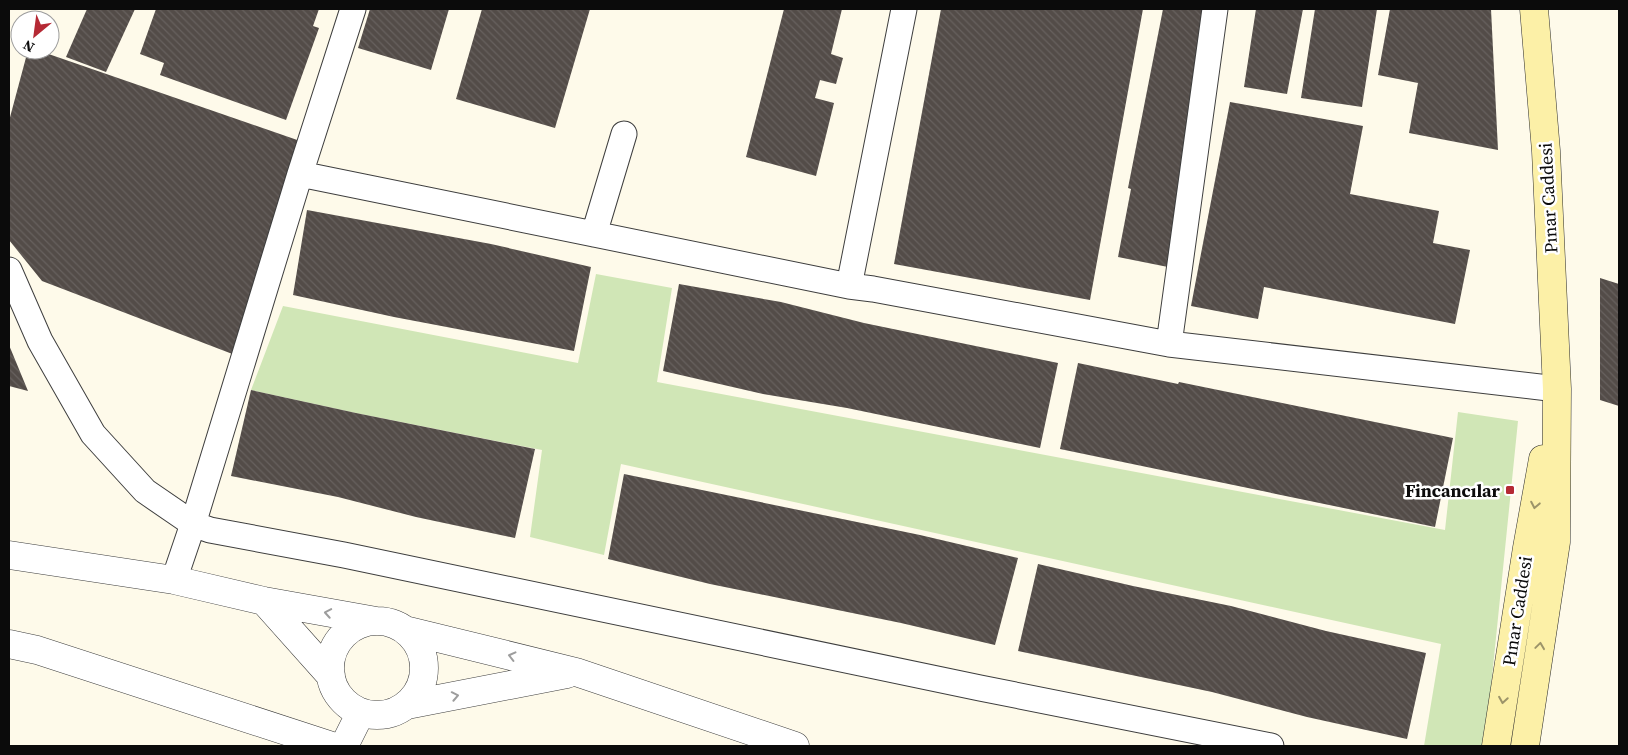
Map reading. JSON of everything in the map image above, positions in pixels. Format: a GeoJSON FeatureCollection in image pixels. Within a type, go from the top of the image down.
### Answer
{"type":"FeatureCollection","features":[{"type":"Feature","properties":{"kind":"main road","name":"Pınar Caddesi"},"geometry":{"type":"LineString","coordinates":[[1525,746],[1556,542],[1557,388],[1546,151],[1534,9]]}},
{"type":"Feature","properties":{"kind":"main road","name":"Pınar Caddesi"},"geometry":{"type":"LineString","coordinates":[[1496,746],[1527,548],[1557,388]]}},
{"type":"Feature","properties":{"kind":"street"},"geometry":{"type":"LineString","coordinates":[[174,580],[353,9]]}},
{"type":"Feature","properties":{"kind":"street"},"geometry":{"type":"LineString","coordinates":[[848,286],[904,9]]}},
{"type":"Feature","properties":{"kind":"street"},"geometry":{"type":"LineString","coordinates":[[1169,344],[1215,9]]}},
{"type":"Feature","properties":{"kind":"street"},"geometry":{"type":"LineString","coordinates":[[594,234],[624,134]]}},
{"type":"Feature","properties":{"kind":"street"},"geometry":{"type":"LineString","coordinates":[[300,174],[848,286],[1169,344],[1557,388]]}},
{"type":"Feature","properties":{"kind":"street"},"geometry":{"type":"LineString","coordinates":[[9,270],[40,342],[93,434],[145,491],[193,524],[210,530],[353,557],[980,688],[1271,746]]}},
{"type":"Feature","properties":{"kind":"street"},"geometry":{"type":"LineString","coordinates":[[9,555],[174,580],[264,601],[392,623],[405,630],[416,640],[422,653],[425,667],[423,682],[417,694],[407,705]]}},
{"type":"Feature","properties":{"kind":"street"},"geometry":{"type":"LineString","coordinates":[[264,601],[331,676]]}},
{"type":"Feature","properties":{"kind":"street"},"geometry":{"type":"LineString","coordinates":[[376,621],[360,624],[346,632],[336,645],[331,660],[331,676],[336,692],[347,704],[361,712],[377,715],[392,713],[407,705],[576,672]]}},
{"type":"Feature","properties":{"kind":"street"},"geometry":{"type":"LineString","coordinates":[[405,630],[576,672],[795,746]]}},
{"type":"Feature","properties":{"kind":"street"},"geometry":{"type":"LineString","coordinates":[[9,644],[37,650],[332,746]]}},
{"type":"Feature","properties":{"kind":"street"},"geometry":{"type":"LineString","coordinates":[[344,746],[361,712]]}},
{"type":"Feature","properties":{"kind":"green space"},"geometry":{"type":"Polygon","coordinates":[[[596,274],[672,288],[657,382],[1445,530],[1458,412],[1518,421],[1485,746],[1424,746],[1441,644],[621,464],[604,555],[530,537],[542,450],[251,390],[283,306],[578,363],[596,274]]]}},
{"type":"Feature","properties":{"kind":"building"},"geometry":{"type":"Polygon","coordinates":[[[87,9],[135,9],[106,72],[66,57],[87,9]]]}},
{"type":"Feature","properties":{"kind":"building"},"geometry":{"type":"Polygon","coordinates":[[[156,9],[319,9],[313,26],[319,28],[286,120],[160,75],[164,63],[140,54],[156,9]]]}},
{"type":"Feature","properties":{"kind":"building"},"geometry":{"type":"Polygon","coordinates":[[[370,9],[449,9],[431,70],[358,48],[370,9]]]}},
{"type":"Feature","properties":{"kind":"building"},"geometry":{"type":"Polygon","coordinates":[[[482,9],[590,9],[555,128],[456,99],[482,9]]]}},
{"type":"Feature","properties":{"kind":"building"},"geometry":{"type":"Polygon","coordinates":[[[784,9],[842,9],[831,54],[843,58],[836,84],[820,80],[815,98],[834,103],[816,176],[746,157],[784,9]]]}},
{"type":"Feature","properties":{"kind":"building"},"geometry":{"type":"Polygon","coordinates":[[[941,9],[1143,9],[1090,300],[894,264],[941,9]]]}},
{"type":"Feature","properties":{"kind":"building"},"geometry":{"type":"Polygon","coordinates":[[[1163,9],[1208,9],[1168,267],[1118,257],[1131,189],[1128,188],[1163,9]]]}},
{"type":"Feature","properties":{"kind":"building"},"geometry":{"type":"Polygon","coordinates":[[[1256,9],[1303,9],[1287,94],[1244,87],[1256,9]]]}},
{"type":"Feature","properties":{"kind":"building"},"geometry":{"type":"Polygon","coordinates":[[[1315,9],[1377,9],[1362,107],[1301,98],[1315,9]]]}},
{"type":"Feature","properties":{"kind":"building"},"geometry":{"type":"Polygon","coordinates":[[[1390,9],[1491,9],[1498,150],[1409,133],[1418,83],[1378,75],[1390,9]]]}},
{"type":"Feature","properties":{"kind":"building"},"geometry":{"type":"Polygon","coordinates":[[[60,58],[303,142],[235,355],[42,281],[9,240],[9,121],[25,60],[60,60],[60,58]]]}},
{"type":"Feature","properties":{"kind":"building"},"geometry":{"type":"Polygon","coordinates":[[[1230,102],[1363,126],[1350,194],[1439,211],[1433,243],[1470,250],[1455,324],[1264,287],[1258,319],[1191,306],[1230,102]]]}},
{"type":"Feature","properties":{"kind":"building"},"geometry":{"type":"Polygon","coordinates":[[[307,210],[491,244],[591,267],[574,351],[394,317],[293,295],[307,210]]]}},
{"type":"Feature","properties":{"kind":"building"},"geometry":{"type":"Polygon","coordinates":[[[1600,278],[1619,284],[1619,406],[1600,400],[1600,278]]]}},
{"type":"Feature","properties":{"kind":"building"},"geometry":{"type":"Polygon","coordinates":[[[679,284],[781,302],[864,323],[1058,363],[1040,448],[847,408],[763,394],[663,371],[679,284]]]}},
{"type":"Feature","properties":{"kind":"building"},"geometry":{"type":"Polygon","coordinates":[[[9,345],[28,391],[9,386],[9,345]]]}},
{"type":"Feature","properties":{"kind":"building"},"geometry":{"type":"Polygon","coordinates":[[[1078,363],[1453,438],[1435,527],[1060,449],[1078,363]]]}},
{"type":"Feature","properties":{"kind":"building"},"geometry":{"type":"Polygon","coordinates":[[[251,390],[535,449],[515,538],[416,517],[338,497],[231,476],[251,390]]]}},
{"type":"Feature","properties":{"kind":"building"},"geometry":{"type":"Polygon","coordinates":[[[624,474],[920,535],[1018,558],[995,645],[901,623],[710,584],[608,559],[624,474]]]}},
{"type":"Feature","properties":{"kind":"building"},"geometry":{"type":"Polygon","coordinates":[[[1038,564],[1231,606],[1326,631],[1426,653],[1407,739],[1307,717],[1212,692],[1018,651],[1038,564]]]}},
{"type":"Feature","properties":{"kind":"place","name":"Fincancılar"},"geometry":{"type":"Point","coordinates":[1510,490]}}]}
